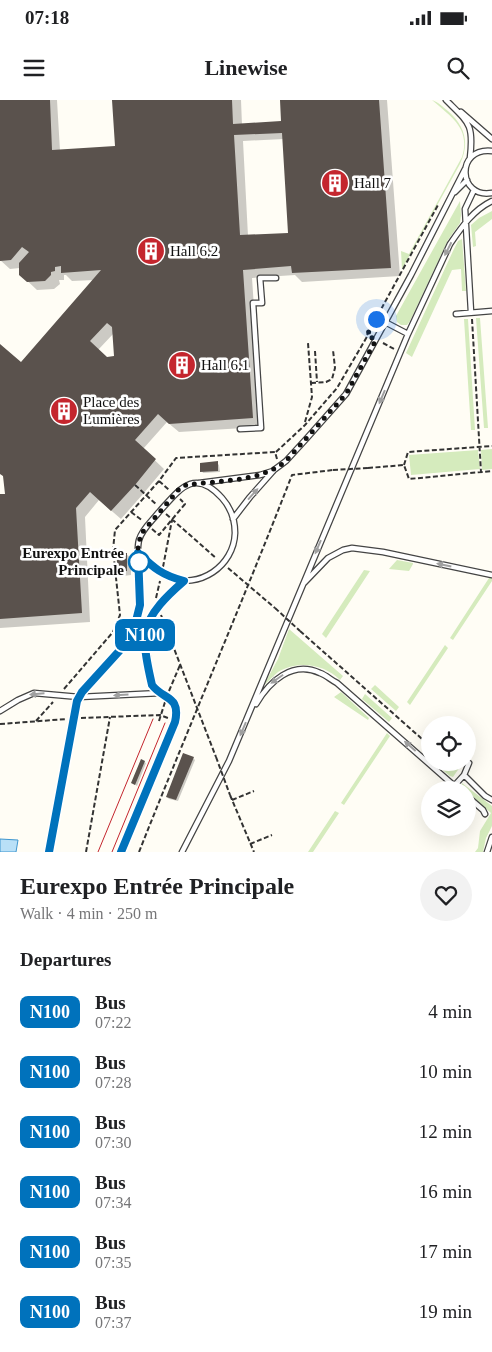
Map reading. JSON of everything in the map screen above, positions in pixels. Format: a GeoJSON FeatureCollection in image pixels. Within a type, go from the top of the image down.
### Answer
{"type":"FeatureCollection","features":[{"type":"Feature","properties":{"kind":"lane"},"geometry":{"type":"LineString","coordinates":[[446,100],[492,139]]}},
{"type":"Feature","properties":{"kind":"lane"},"geometry":{"type":"LineString","coordinates":[[233,519],[274,470],[296,450],[340,402],[350,387],[465,169],[470,158],[472,138],[468,125],[446,100]]}},
{"type":"Feature","properties":{"kind":"lane"},"geometry":{"type":"LineString","coordinates":[[470,158],[480,151],[492,151]]}},
{"type":"Feature","properties":{"kind":"lane"},"geometry":{"type":"LineString","coordinates":[[465,169],[466,180],[474,190],[480,193],[492,193]]}},
{"type":"Feature","properties":{"kind":"lane"},"geometry":{"type":"LineString","coordinates":[[449,198],[466,180]]}},
{"type":"Feature","properties":{"kind":"lane"},"geometry":{"type":"LineString","coordinates":[[471,312],[465,209],[474,190]]}},
{"type":"Feature","properties":{"kind":"lane"},"geometry":{"type":"LineString","coordinates":[[182,852],[229,761],[408,334],[450,244],[477,210],[492,201]]}},
{"type":"Feature","properties":{"kind":"lane"},"geometry":{"type":"LineString","coordinates":[[240,430],[261,428],[253,304],[262,302],[260,278],[276,278]]}},
{"type":"Feature","properties":{"kind":"lane"},"geometry":{"type":"LineString","coordinates":[[456,314],[490,311]]}},
{"type":"Feature","properties":{"kind":"lane"},"geometry":{"type":"LineString","coordinates":[[385,322],[408,334]]}},
{"type":"Feature","properties":{"kind":"lane"},"geometry":{"type":"LineString","coordinates":[[132,637],[140,605],[138,541],[141,534],[161,510],[180,488],[186,485],[251,476],[274,470]]}},
{"type":"Feature","properties":{"kind":"lane"},"geometry":{"type":"LineString","coordinates":[[138,553],[168,577],[184,581],[202,578],[223,564],[231,551],[235,535],[233,519],[222,498],[208,487],[198,483]]}},
{"type":"Feature","properties":{"kind":"lane"},"geometry":{"type":"LineString","coordinates":[[301,587],[328,558],[343,550],[352,548],[383,552],[492,575]]}},
{"type":"Feature","properties":{"kind":"lane"},"geometry":{"type":"LineString","coordinates":[[49,852],[73,719],[79,697],[174,589],[184,581]]}},
{"type":"Feature","properties":{"kind":"lane"},"geometry":{"type":"LineString","coordinates":[[121,852],[175,722],[177,712],[171,699],[152,685],[145,638],[148,624],[158,608]]}},
{"type":"Feature","properties":{"kind":"lane"},"geometry":{"type":"LineString","coordinates":[[249,715],[265,689],[277,677],[292,671],[305,669],[320,672],[337,683],[448,781]]}},
{"type":"Feature","properties":{"kind":"lane"},"geometry":{"type":"LineString","coordinates":[[0,711],[34,693],[79,697],[162,693]]}},
{"type":"Feature","properties":{"kind":"lane"},"geometry":{"type":"LineString","coordinates":[[459,781],[466,771]]}},
{"type":"Feature","properties":{"kind":"lane"},"geometry":{"type":"LineString","coordinates":[[464,775],[485,796],[492,800]]}},
{"type":"Feature","properties":{"kind":"lane"},"geometry":{"type":"LineString","coordinates":[[476,804],[485,814]]}},
{"type":"Feature","properties":{"kind":"lane"},"geometry":{"type":"LineString","coordinates":[[487,852],[492,837]]}},
{"type":"Feature","properties":{"kind":"path"},"geometry":{"type":"LineString","coordinates":[[275,452],[305,425],[337,388],[437,205]]}},
{"type":"Feature","properties":{"kind":"path"},"geometry":{"type":"LineString","coordinates":[[471,312],[481,472]]}},
{"type":"Feature","properties":{"kind":"path"},"geometry":{"type":"LineString","coordinates":[[376,340],[401,352]]}},
{"type":"Feature","properties":{"kind":"path"},"geometry":{"type":"LineString","coordinates":[[305,425],[312,397],[308,343]]}},
{"type":"Feature","properties":{"kind":"path"},"geometry":{"type":"LineString","coordinates":[[311,383],[326,382],[332,379],[335,368],[334,350]]}},
{"type":"Feature","properties":{"kind":"path"},"geometry":{"type":"LineString","coordinates":[[315,351],[317,382]]}},
{"type":"Feature","properties":{"kind":"path"},"geometry":{"type":"LineString","coordinates":[[492,446],[408,452],[404,465],[408,479],[492,471]]}},
{"type":"Feature","properties":{"kind":"path"},"geometry":{"type":"LineString","coordinates":[[138,852],[196,709],[249,586],[292,475],[404,465]]}},
{"type":"Feature","properties":{"kind":"path"},"geometry":{"type":"LineString","coordinates":[[135,485],[172,520],[275,608],[421,738]]}},
{"type":"Feature","properties":{"kind":"path"},"geometry":{"type":"LineString","coordinates":[[172,520],[162,573],[156,593],[158,608],[196,709],[254,852]]}},
{"type":"Feature","properties":{"kind":"path"},"geometry":{"type":"LineString","coordinates":[[0,724],[110,716],[160,715],[175,722]]}},
{"type":"Feature","properties":{"kind":"path"},"geometry":{"type":"LineString","coordinates":[[86,852],[110,716]]}},
{"type":"Feature","properties":{"kind":"path"},"geometry":{"type":"LineString","coordinates":[[232,800],[254,791]]}},
{"type":"Feature","properties":{"kind":"path"},"geometry":{"type":"LineString","coordinates":[[250,844],[272,836]]}},
{"type":"Feature","properties":{"kind":"green space"},"geometry":{"type":"Polygon","coordinates":[[[432,100],[454,117],[462,129],[464,135],[465,149],[460,164],[402,269],[401,251],[409,254],[462,157],[464,147],[464,138],[458,124],[432,100]]]}},
{"type":"Feature","properties":{"kind":"green space"},"geometry":{"type":"Polygon","coordinates":[[[460,201],[460,223],[448,240],[410,321],[407,325],[401,325],[397,322],[396,316],[460,201]]]}},
{"type":"Feature","properties":{"kind":"green space"},"geometry":{"type":"Polygon","coordinates":[[[492,211],[492,219],[475,232],[476,246],[473,247],[471,225],[492,211]]]}},
{"type":"Feature","properties":{"kind":"green space"},"geometry":{"type":"Polygon","coordinates":[[[462,239],[466,291],[462,291],[461,269],[452,270],[412,357],[406,353],[453,251],[458,241],[462,239]]]}},
{"type":"Feature","properties":{"kind":"green space"},"geometry":{"type":"Polygon","coordinates":[[[476,318],[480,318],[488,428],[484,428],[476,318]]]}},
{"type":"Feature","properties":{"kind":"green space"},"geometry":{"type":"Polygon","coordinates":[[[464,319],[468,319],[475,430],[471,430],[464,319]]]}},
{"type":"Feature","properties":{"kind":"green space"},"geometry":{"type":"Polygon","coordinates":[[[492,449],[492,469],[482,470],[481,450],[492,449]]]}},
{"type":"Feature","properties":{"kind":"green space"},"geometry":{"type":"Polygon","coordinates":[[[478,450],[480,469],[411,475],[409,455],[478,450]]]}},
{"type":"Feature","properties":{"kind":"green space"},"geometry":{"type":"Polygon","coordinates":[[[397,560],[413,564],[409,571],[389,569],[397,560]]]}},
{"type":"Feature","properties":{"kind":"green space"},"geometry":{"type":"Polygon","coordinates":[[[364,570],[370,571],[326,638],[322,634],[364,570]]]}},
{"type":"Feature","properties":{"kind":"green space"},"geometry":{"type":"Polygon","coordinates":[[[489,578],[492,578],[492,581],[453,640],[450,638],[489,578]]]}},
{"type":"Feature","properties":{"kind":"green space"},"geometry":{"type":"Polygon","coordinates":[[[289,629],[343,676],[340,680],[319,667],[302,665],[286,668],[278,672],[264,685],[278,659],[289,629]]]}},
{"type":"Feature","properties":{"kind":"green space"},"geometry":{"type":"Polygon","coordinates":[[[445,645],[448,648],[410,705],[407,702],[445,645]]]}},
{"type":"Feature","properties":{"kind":"green space"},"geometry":{"type":"Polygon","coordinates":[[[375,685],[399,707],[396,711],[371,689],[375,685]]]}},
{"type":"Feature","properties":{"kind":"green space"},"geometry":{"type":"Polygon","coordinates":[[[341,692],[369,718],[368,720],[334,697],[341,692]]]}},
{"type":"Feature","properties":{"kind":"green space"},"geometry":{"type":"Polygon","coordinates":[[[365,694],[392,718],[389,722],[362,699],[365,694]]]}},
{"type":"Feature","properties":{"kind":"green space"},"geometry":{"type":"Polygon","coordinates":[[[387,733],[390,736],[344,805],[341,803],[387,733]]]}},
{"type":"Feature","properties":{"kind":"green space"},"geometry":{"type":"Polygon","coordinates":[[[444,771],[457,771],[453,777],[444,771]]]}},
{"type":"Feature","properties":{"kind":"green space"},"geometry":{"type":"Polygon","coordinates":[[[476,794],[492,806],[492,826],[486,838],[483,852],[475,852],[478,848],[480,831],[491,813],[476,800],[476,794]]]}},
{"type":"Feature","properties":{"kind":"green space"},"geometry":{"type":"Polygon","coordinates":[[[335,811],[339,813],[313,852],[308,852],[335,811]]]}},
{"type":"Feature","properties":{"kind":"water"},"geometry":{"type":"Polygon","coordinates":[[[0,839],[18,840],[16,852],[0,852],[0,839]]]}},
{"type":"Feature","properties":{"kind":"building"},"geometry":{"type":"Polygon","coordinates":[[[0,100],[50,100],[52,150],[115,146],[112,100],[232,100],[233,124],[281,121],[280,100],[379,100],[391,268],[292,273],[291,266],[243,270],[253,418],[169,424],[158,414],[135,440],[156,459],[135,485],[111,511],[90,492],[76,508],[82,613],[0,619],[0,494],[5,494],[3,476],[0,474],[0,344],[21,362],[101,270],[61,273],[61,266],[55,267],[55,271],[51,272],[51,275],[45,281],[27,282],[19,275],[19,263],[29,252],[22,247],[11,260],[0,261],[0,100]],[[282,133],[234,135],[240,235],[288,233],[282,133]],[[107,323],[90,341],[107,357],[114,356],[112,327],[107,323]]]}},
{"type":"Feature","properties":{"kind":"building"},"geometry":{"type":"Polygon","coordinates":[[[218,461],[218,471],[200,472],[200,463],[218,461]]]}},
{"type":"Feature","properties":{"kind":"building"},"geometry":{"type":"Polygon","coordinates":[[[116,553],[127,553],[127,571],[118,572],[116,553]]]}},
{"type":"Feature","properties":{"kind":"building"},"geometry":{"type":"Polygon","coordinates":[[[183,753],[194,757],[176,800],[166,797],[183,753]]]}},
{"type":"Feature","properties":{"kind":"building"},"geometry":{"type":"Polygon","coordinates":[[[141,759],[145,761],[135,785],[131,783],[141,759]]]}},
{"type":"Feature","properties":{"kind":"tram line"},"geometry":{"type":"LineString","coordinates":[[98,852],[153,719]]}},
{"type":"Feature","properties":{"kind":"tram line"},"geometry":{"type":"LineString","coordinates":[[112,852],[165,723]]}},
{"type":"Feature","properties":{"kind":"bus line","name":"N100"},"geometry":{"type":"LineString","coordinates":[[49,852],[77,701],[82,692],[132,637],[136,625],[140,605],[138,553],[168,577],[184,581],[174,589],[158,608],[145,633],[152,685],[171,699],[177,712],[175,722],[121,852]]}},
{"type":"Feature","properties":{"kind":"place","name":"Hall 7"},"geometry":{"type":"Point","coordinates":[335,183]}},
{"type":"Feature","properties":{"kind":"place","name":"Hall 6.2"},"geometry":{"type":"Point","coordinates":[151,251]}},
{"type":"Feature","properties":{"kind":"place","name":"Hall 6.1"},"geometry":{"type":"Point","coordinates":[182,365]}},
{"type":"Feature","properties":{"kind":"place","name":"Place des Lumières"},"geometry":{"type":"Point","coordinates":[64,411]}},
{"type":"Feature","properties":{"kind":"place","name":"Eurexpo Entrée Principale"},"geometry":{"type":"Point","coordinates":[139,562]}},
{"type":"Feature","properties":{"kind":"route"},"geometry":{"type":"LineString","coordinates":[[139,562],[139,564],[138,541],[141,534],[180,488],[186,485],[260,475],[274,470],[286,461],[346,394],[376,340],[367,335],[376,319]]}}]}
